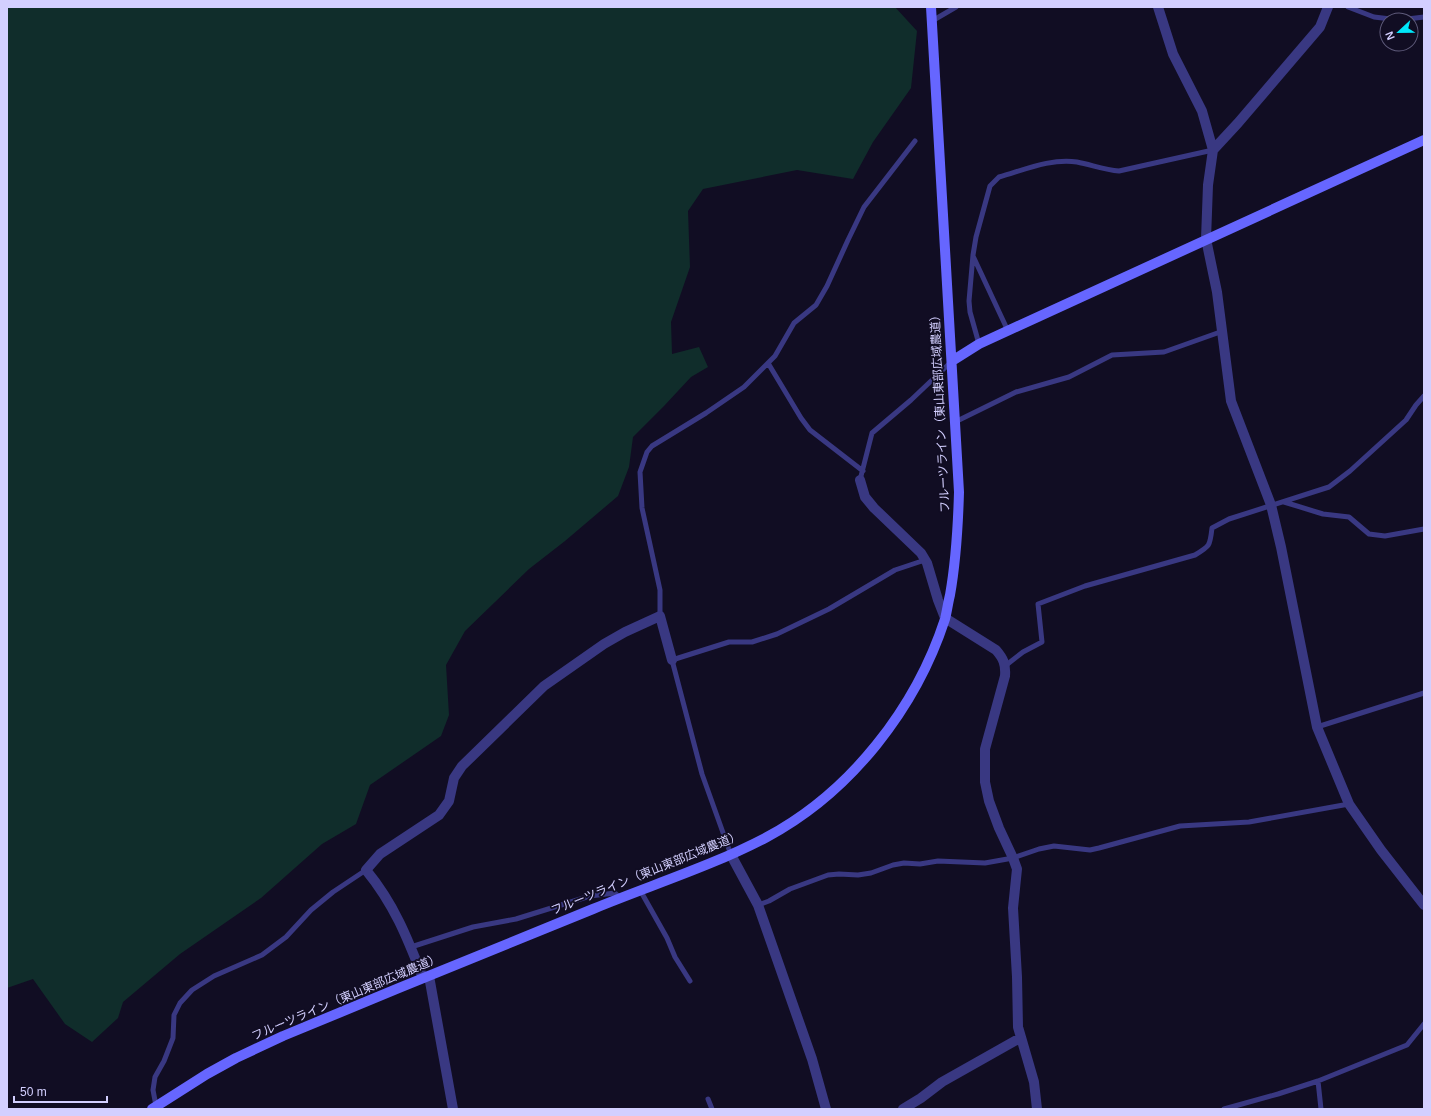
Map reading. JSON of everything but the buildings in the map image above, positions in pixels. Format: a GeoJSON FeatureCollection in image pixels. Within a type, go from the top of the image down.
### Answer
{"type":"FeatureCollection","features":[{"type":"Feature","properties":{"kind":"street","name":"フルーツライン（東山東部広域農道）"},"geometry":{"type":"LineString","coordinates":[[154,1108],[207,1074],[236,1058],[283,1036],[620,898],[731,855],[769,836],[798,818],[827,796],[844,780],[881,739],[916,688],[945,618],[954,573],[958,536],[959,492],[931,7]]}},
{"type":"Feature","properties":{"kind":"street"},"geometry":{"type":"LineString","coordinates":[[1158,7],[1173,54],[1202,111],[1213,150],[1208,185],[1206,239],[1217,292],[1231,401],[1271,505],[1282,547],[1317,727],[1349,804],[1424,905]]}},
{"type":"Feature","properties":{"kind":"street"},"geometry":{"type":"LineString","coordinates":[[1213,150],[1320,27],[1328,7]]}},
{"type":"Feature","properties":{"kind":"street"},"geometry":{"type":"LineString","coordinates":[[952,361],[979,344],[1424,140]]}},
{"type":"Feature","properties":{"kind":"street"},"geometry":{"type":"LineString","coordinates":[[862,476],[865,497],[874,508],[921,552],[945,618],[996,650],[1002,657],[1006,666],[1005,676],[985,749],[985,782],[989,800],[1017,869],[1013,908],[1018,1027],[1034,1082],[1037,1109]]}},
{"type":"Feature","properties":{"kind":"street"},"geometry":{"type":"LineString","coordinates":[[453,1109],[426,977],[411,947],[405,930],[381,888],[366,870],[380,854],[439,815],[449,801],[454,778],[462,766],[544,686],[604,644],[625,632],[660,616],[672,660]]}},
{"type":"Feature","properties":{"kind":"street"},"geometry":{"type":"LineString","coordinates":[[731,855],[758,905],[812,1059],[826,1109]]}},
{"type":"Feature","properties":{"kind":"street"},"geometry":{"type":"LineString","coordinates":[[902,1109],[922,1098],[942,1082],[1020,1038]]}},
{"type":"Feature","properties":{"kind":"lane"},"geometry":{"type":"LineString","coordinates":[[932,22],[956,7]]}},
{"type":"Feature","properties":{"kind":"lane"},"geometry":{"type":"LineString","coordinates":[[1348,7],[1374,17],[1399,20],[1424,17]]}},
{"type":"Feature","properties":{"kind":"lane"},"geometry":{"type":"LineString","coordinates":[[660,616],[660,590],[642,508],[640,472],[647,452],[652,446],[706,414],[744,387],[775,356],[794,323],[816,305],[827,286],[864,207],[915,141]]}},
{"type":"Feature","properties":{"kind":"lane"},"geometry":{"type":"LineString","coordinates":[[979,344],[970,312],[969,301],[973,255],[976,237],[990,186],[999,177],[1050,162],[1076,162],[1108,170],[1119,171],[1213,150]]}},
{"type":"Feature","properties":{"kind":"lane"},"geometry":{"type":"LineString","coordinates":[[973,255],[1008,331]]}},
{"type":"Feature","properties":{"kind":"lane"},"geometry":{"type":"LineString","coordinates":[[955,422],[1016,392],[1069,377],[1112,355],[1164,352],[1223,331]]}},
{"type":"Feature","properties":{"kind":"lane"},"geometry":{"type":"LineString","coordinates":[[768,363],[801,418],[810,430],[862,476],[872,433],[911,400],[952,361]]}},
{"type":"Feature","properties":{"kind":"lane"},"geometry":{"type":"LineString","coordinates":[[1006,666],[1023,652],[1042,642],[1038,604],[1085,586],[1195,556],[1208,548],[1212,528],[1228,519],[1329,487],[1350,472],[1406,420],[1416,404],[1424,396]]}},
{"type":"Feature","properties":{"kind":"lane"},"geometry":{"type":"LineString","coordinates":[[1283,502],[1323,514],[1349,517],[1369,534],[1386,536],[1424,529]]}},
{"type":"Feature","properties":{"kind":"lane"},"geometry":{"type":"LineString","coordinates":[[731,855],[702,774],[672,660],[729,642],[752,642],[777,634],[829,608],[895,570],[925,560]]}},
{"type":"Feature","properties":{"kind":"lane"},"geometry":{"type":"LineString","coordinates":[[1317,727],[1424,693]]}},
{"type":"Feature","properties":{"kind":"lane"},"geometry":{"type":"LineString","coordinates":[[758,905],[769,901],[790,889],[828,874],[858,875],[871,873],[893,865],[904,863],[920,864],[938,861],[985,862],[1013,858],[1039,849],[1054,846],[1090,850],[1180,826],[1249,822],[1349,804]]}},
{"type":"Feature","properties":{"kind":"lane"},"geometry":{"type":"LineString","coordinates":[[154,1108],[154,1077],[164,1061],[172,1038],[174,1015],[180,1002],[192,990],[214,976],[262,955],[286,938],[311,910],[333,892],[366,870]]}},
{"type":"Feature","properties":{"kind":"lane"},"geometry":{"type":"LineString","coordinates":[[640,890],[667,938],[675,957],[690,981]]}},
{"type":"Feature","properties":{"kind":"lane"},"geometry":{"type":"LineString","coordinates":[[411,947],[473,927],[516,919],[590,896],[615,893],[620,898]]}},
{"type":"Feature","properties":{"kind":"lane"},"geometry":{"type":"LineString","coordinates":[[1224,1109],[1318,1081],[1407,1045],[1424,1024]]}},
{"type":"Feature","properties":{"kind":"lane"},"geometry":{"type":"LineString","coordinates":[[1318,1081],[1320,1109]]}},
{"type":"Feature","properties":{"kind":"lane"},"geometry":{"type":"LineString","coordinates":[[708,1099],[712,1109]]}},
{"type":"Feature","properties":{"kind":"green space"},"geometry":{"type":"Polygon","coordinates":[[[7,7],[895,7],[917,31],[911,88],[873,142],[853,179],[797,170],[703,189],[688,211],[690,267],[671,322],[672,354],[699,347],[708,367],[691,377],[633,437],[629,467],[618,496],[529,569],[465,631],[446,665],[449,715],[441,736],[370,785],[356,824],[322,844],[261,898],[180,954],[123,1002],[118,1018],[92,1042],[65,1024],[33,979],[7,988],[7,7]]]}}]}
